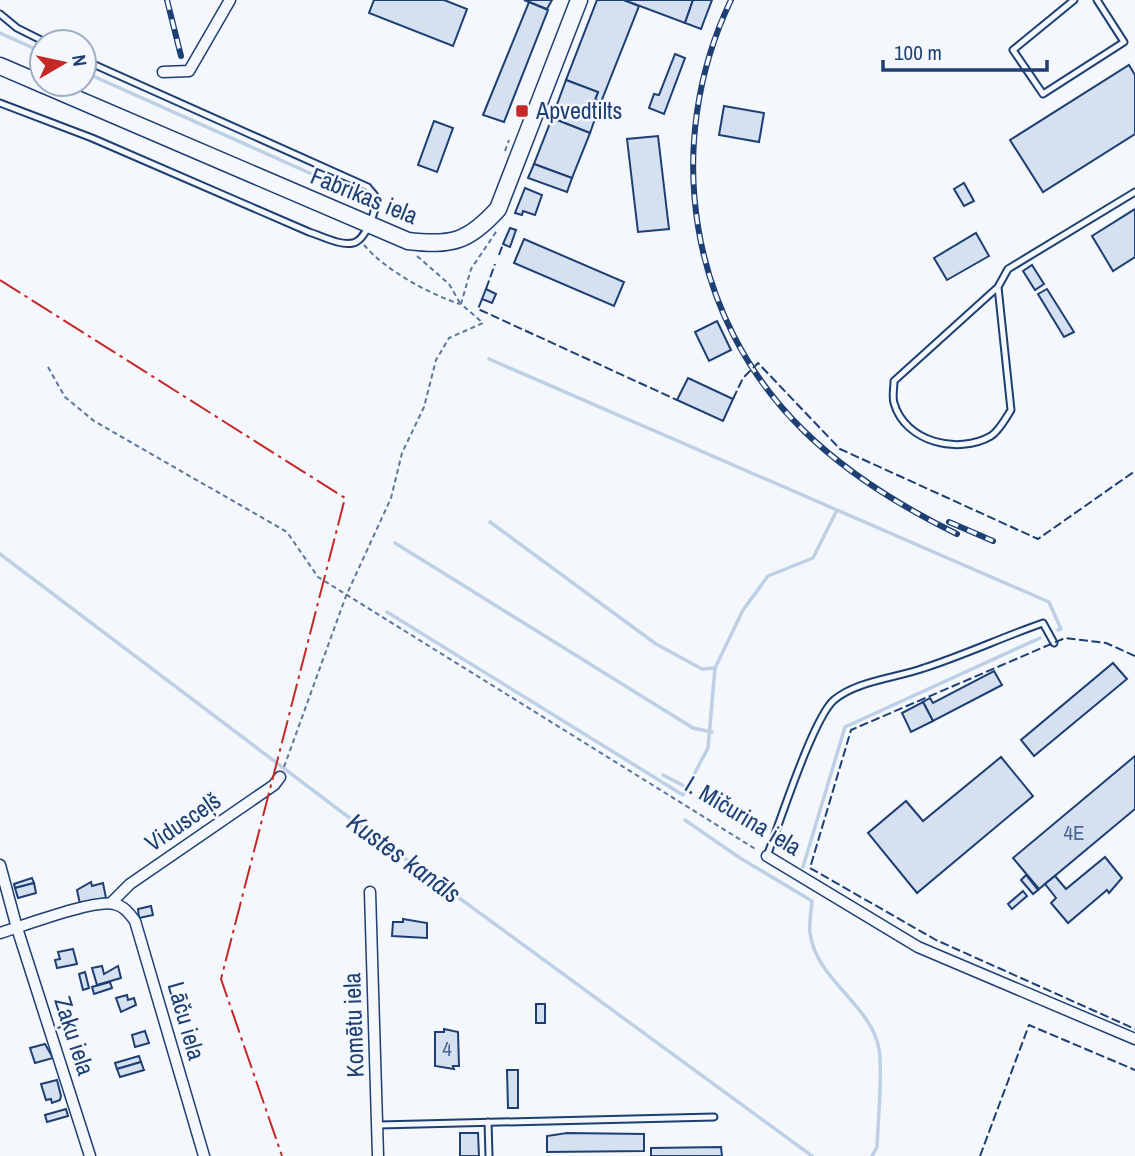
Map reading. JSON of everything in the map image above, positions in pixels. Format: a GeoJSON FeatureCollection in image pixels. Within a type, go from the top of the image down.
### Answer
{"type":"FeatureCollection","features":[{"type":"Feature","properties":{"kind":"main road","name":"Fabrikas iela"},"geometry":{"type":"LineString","coordinates":[[74,98],[408,241],[435,244],[457,242],[478,231],[498,208],[579,0]]}},
{"type":"Feature","properties":{"kind":"main road","name":"Fabrikas iela"},"geometry":{"type":"LineString","coordinates":[[0,66],[28,78]]}},
{"type":"Feature","properties":{"kind":"street"},"geometry":{"type":"LineString","coordinates":[[163,72],[189,71],[230,0]]}},
{"type":"Feature","properties":{"kind":"street","name":"Vidusceļš"},"geometry":{"type":"LineString","coordinates":[[0,933],[114,904],[130,884],[274,785],[279,777]]}},
{"type":"Feature","properties":{"kind":"street","name":"I. Mičurina iela"},"geometry":{"type":"LineString","coordinates":[[767,856],[918,947],[1135,1039]]}},
{"type":"Feature","properties":{"kind":"street","name":"Zaķu iela"},"geometry":{"type":"LineString","coordinates":[[0,865],[17,928],[90,1156]]}},
{"type":"Feature","properties":{"kind":"street","name":"Komētu iela"},"geometry":{"type":"LineString","coordinates":[[370,892],[378,1156]]}},
{"type":"Feature","properties":{"kind":"street","name":"Lāču iela"},"geometry":{"type":"LineString","coordinates":[[114,904],[135,921],[204,1156]]}},
{"type":"Feature","properties":{"kind":"lane"},"geometry":{"type":"LineString","coordinates":[[1074,0],[1013,50],[1043,94],[1124,42],[1097,0]]}},
{"type":"Feature","properties":{"kind":"lane"},"geometry":{"type":"LineString","coordinates":[[0,14],[28,34]]}},
{"type":"Feature","properties":{"kind":"lane"},"geometry":{"type":"LineString","coordinates":[[0,103],[117,149],[296,227],[347,243],[360,240],[375,202],[375,195],[368,187],[98,66]]}},
{"type":"Feature","properties":{"kind":"lane"},"geometry":{"type":"LineString","coordinates":[[998,287],[1012,410],[993,435],[965,445],[939,444],[908,429],[893,403],[894,381],[998,287],[1008,269],[1135,192]]}},
{"type":"Feature","properties":{"kind":"lane"},"geometry":{"type":"LineString","coordinates":[[767,856],[811,742],[824,712],[834,701],[850,691],[926,668],[1043,623],[1054,643]]}},
{"type":"Feature","properties":{"kind":"lane"},"geometry":{"type":"LineString","coordinates":[[379,1125],[714,1117]]}},
{"type":"Feature","properties":{"kind":"lane"},"geometry":{"type":"LineString","coordinates":[[488,1122],[489,1156]]}},
{"type":"Feature","properties":{"kind":"path"},"geometry":{"type":"LineString","coordinates":[[506,161],[505,150],[510,139]]}},
{"type":"Feature","properties":{"kind":"path"},"geometry":{"type":"LineString","coordinates":[[461,304],[471,269],[499,229]]}},
{"type":"Feature","properties":{"kind":"path"},"geometry":{"type":"LineString","coordinates":[[360,240],[387,267],[441,298],[461,304]]}},
{"type":"Feature","properties":{"kind":"path"},"geometry":{"type":"LineString","coordinates":[[279,777],[291,753],[346,596],[391,498],[402,453],[424,407],[436,360],[449,338],[483,323],[461,304],[449,284],[413,253]]}},
{"type":"Feature","properties":{"kind":"path","name":"I. Mičurina iela"},"geometry":{"type":"LineString","coordinates":[[48,367],[65,397],[94,421],[287,532],[318,577],[767,856]]}},
{"type":"Feature","properties":{"kind":"building"},"geometry":{"type":"Polygon","coordinates":[[[374,0],[444,0],[467,9],[453,46],[369,13],[374,0]]]}},
{"type":"Feature","properties":{"kind":"building"},"geometry":{"type":"Polygon","coordinates":[[[524,0],[552,0],[547,9],[524,0]]]}},
{"type":"Feature","properties":{"kind":"building"},"geometry":{"type":"Polygon","coordinates":[[[597,0],[624,0],[639,6],[601,102],[595,100],[598,92],[566,80],[597,0]]]}},
{"type":"Feature","properties":{"kind":"building"},"geometry":{"type":"Polygon","coordinates":[[[624,0],[693,0],[685,23],[624,0]]]}},
{"type":"Feature","properties":{"kind":"building"},"geometry":{"type":"Polygon","coordinates":[[[693,0],[712,0],[701,29],[685,23],[693,0]]]}},
{"type":"Feature","properties":{"kind":"building"},"geometry":{"type":"Polygon","coordinates":[[[529,2],[548,10],[504,122],[483,115],[529,2]]]}},
{"type":"Feature","properties":{"kind":"building"},"geometry":{"type":"Polygon","coordinates":[[[675,54],[685,58],[664,114],[649,108],[654,94],[659,95],[675,54]]]}},
{"type":"Feature","properties":{"kind":"building"},"geometry":{"type":"Polygon","coordinates":[[[1129,65],[1135,75],[1135,134],[1043,192],[1010,140],[1129,65]]]}},
{"type":"Feature","properties":{"kind":"building"},"geometry":{"type":"Polygon","coordinates":[[[566,80],[598,92],[595,100],[601,102],[590,133],[552,118],[566,80]]]}},
{"type":"Feature","properties":{"kind":"building"},"geometry":{"type":"Polygon","coordinates":[[[724,106],[764,113],[759,142],[719,135],[724,106]]]}},
{"type":"Feature","properties":{"kind":"building"},"geometry":{"type":"Polygon","coordinates":[[[552,118],[590,133],[572,178],[534,164],[552,118]]]}},
{"type":"Feature","properties":{"kind":"building"},"geometry":{"type":"Polygon","coordinates":[[[434,121],[453,128],[437,172],[418,165],[434,121]]]}},
{"type":"Feature","properties":{"kind":"building"},"geometry":{"type":"Polygon","coordinates":[[[658,136],[669,229],[638,232],[627,139],[658,136]]]}},
{"type":"Feature","properties":{"kind":"building"},"geometry":{"type":"Polygon","coordinates":[[[534,164],[572,178],[567,192],[528,178],[534,164]]]}},
{"type":"Feature","properties":{"kind":"building"},"geometry":{"type":"Polygon","coordinates":[[[964,183],[974,201],[964,206],[954,189],[964,183]]]}},
{"type":"Feature","properties":{"kind":"building"},"geometry":{"type":"Polygon","coordinates":[[[525,188],[542,195],[535,215],[523,211],[522,215],[515,213],[525,188]]]}},
{"type":"Feature","properties":{"kind":"building"},"geometry":{"type":"Polygon","coordinates":[[[1135,209],[1135,257],[1113,271],[1092,236],[1135,209]]]}},
{"type":"Feature","properties":{"kind":"building"},"geometry":{"type":"Polygon","coordinates":[[[510,228],[516,230],[510,247],[503,244],[510,228]]]}},
{"type":"Feature","properties":{"kind":"building"},"geometry":{"type":"Polygon","coordinates":[[[976,233],[989,256],[947,280],[934,258],[976,233]]]}},
{"type":"Feature","properties":{"kind":"building"},"geometry":{"type":"Polygon","coordinates":[[[524,239],[624,282],[614,306],[514,263],[524,239]]]}},
{"type":"Feature","properties":{"kind":"building"},"geometry":{"type":"Polygon","coordinates":[[[1032,265],[1044,284],[1035,290],[1023,271],[1032,265]]]}},
{"type":"Feature","properties":{"kind":"building"},"geometry":{"type":"Polygon","coordinates":[[[486,289],[496,294],[492,303],[482,299],[486,289]]]}},
{"type":"Feature","properties":{"kind":"building"},"geometry":{"type":"Polygon","coordinates":[[[1047,289],[1074,332],[1064,337],[1038,294],[1047,289]]]}},
{"type":"Feature","properties":{"kind":"building"},"geometry":{"type":"Polygon","coordinates":[[[717,321],[731,350],[709,361],[695,332],[717,321]]]}},
{"type":"Feature","properties":{"kind":"building"},"geometry":{"type":"Polygon","coordinates":[[[688,378],[733,399],[723,421],[677,400],[688,378]]]}},
{"type":"Feature","properties":{"kind":"building"},"geometry":{"type":"Polygon","coordinates":[[[1113,663],[1127,679],[1034,756],[1021,740],[1113,663]]]}},
{"type":"Feature","properties":{"kind":"building"},"geometry":{"type":"Polygon","coordinates":[[[994,671],[1002,685],[933,721],[923,702],[930,698],[933,703],[994,671]]]}},
{"type":"Feature","properties":{"kind":"building"},"geometry":{"type":"Polygon","coordinates":[[[923,702],[933,721],[911,732],[902,713],[923,702]]]}},
{"type":"Feature","properties":{"kind":"building"},"geometry":{"type":"Polygon","coordinates":[[[1135,756],[1135,809],[1039,889],[1013,858],[1135,756]]]}},
{"type":"Feature","properties":{"kind":"building"},"geometry":{"type":"Polygon","coordinates":[[[1001,757],[1033,796],[917,893],[868,833],[906,801],[923,821],[1001,757]]]}},
{"type":"Feature","properties":{"kind":"building"},"geometry":{"type":"Polygon","coordinates":[[[1105,857],[1122,878],[1109,893],[1107,890],[1068,923],[1051,903],[1056,898],[1045,884],[1055,876],[1066,889],[1105,857]]]}},
{"type":"Feature","properties":{"kind":"building"},"geometry":{"type":"Polygon","coordinates":[[[1026,875],[1038,890],[1033,894],[1021,880],[1026,875]]]}},
{"type":"Feature","properties":{"kind":"building"},"geometry":{"type":"Polygon","coordinates":[[[32,878],[34,883],[15,888],[14,884],[32,878]]]}},
{"type":"Feature","properties":{"kind":"building"},"geometry":{"type":"Polygon","coordinates":[[[91,882],[92,886],[103,883],[106,898],[80,904],[77,890],[91,882]]]}},
{"type":"Feature","properties":{"kind":"building"},"geometry":{"type":"Polygon","coordinates":[[[34,883],[36,893],[18,898],[15,888],[34,883]]]}},
{"type":"Feature","properties":{"kind":"building"},"geometry":{"type":"Polygon","coordinates":[[[1023,891],[1027,896],[1012,909],[1008,904],[1023,891]]]}},
{"type":"Feature","properties":{"kind":"building"},"geometry":{"type":"Polygon","coordinates":[[[151,906],[153,915],[139,918],[138,909],[151,906]]]}},
{"type":"Feature","properties":{"kind":"building"},"geometry":{"type":"Polygon","coordinates":[[[403,919],[427,923],[427,938],[392,936],[393,922],[403,922],[403,919]]]}},
{"type":"Feature","properties":{"kind":"building"},"geometry":{"type":"Polygon","coordinates":[[[73,949],[77,964],[57,968],[55,960],[60,959],[58,952],[73,949]]]}},
{"type":"Feature","properties":{"kind":"building"},"geometry":{"type":"Polygon","coordinates":[[[102,966],[104,974],[118,966],[121,978],[97,985],[92,968],[102,966]]]}},
{"type":"Feature","properties":{"kind":"building"},"geometry":{"type":"Polygon","coordinates":[[[85,972],[89,988],[83,990],[79,974],[85,972]]]}},
{"type":"Feature","properties":{"kind":"building"},"geometry":{"type":"Polygon","coordinates":[[[110,982],[112,988],[94,994],[92,987],[110,982]]]}},
{"type":"Feature","properties":{"kind":"building"},"geometry":{"type":"Polygon","coordinates":[[[127,995],[128,1000],[134,998],[136,1005],[121,1012],[116,998],[127,995]]]}},
{"type":"Feature","properties":{"kind":"building"},"geometry":{"type":"Polygon","coordinates":[[[536,1004],[545,1004],[545,1023],[536,1023],[536,1004]]]}},
{"type":"Feature","properties":{"kind":"building"},"geometry":{"type":"Polygon","coordinates":[[[444,1029],[458,1032],[459,1066],[453,1066],[454,1069],[435,1066],[435,1032],[444,1032],[444,1029]]]}},
{"type":"Feature","properties":{"kind":"building"},"geometry":{"type":"Polygon","coordinates":[[[145,1031],[149,1043],[135,1047],[132,1035],[145,1031]]]}},
{"type":"Feature","properties":{"kind":"building"},"geometry":{"type":"Polygon","coordinates":[[[45,1044],[53,1058],[35,1063],[30,1048],[45,1044]]]}},
{"type":"Feature","properties":{"kind":"building"},"geometry":{"type":"Polygon","coordinates":[[[139,1056],[141,1062],[117,1069],[115,1063],[139,1056]]]}},
{"type":"Feature","properties":{"kind":"building"},"geometry":{"type":"Polygon","coordinates":[[[141,1062],[144,1070],[120,1077],[117,1069],[141,1062]]]}},
{"type":"Feature","properties":{"kind":"building"},"geometry":{"type":"Polygon","coordinates":[[[507,1070],[518,1070],[518,1108],[508,1108],[507,1070]]]}},
{"type":"Feature","properties":{"kind":"building"},"geometry":{"type":"Polygon","coordinates":[[[57,1080],[61,1096],[60,1100],[52,1103],[51,1099],[46,1100],[41,1084],[57,1080]]]}},
{"type":"Feature","properties":{"kind":"building"},"geometry":{"type":"Polygon","coordinates":[[[66,1109],[68,1116],[47,1122],[45,1115],[66,1109]]]}},
{"type":"Feature","properties":{"kind":"building"},"geometry":{"type":"Polygon","coordinates":[[[460,1133],[478,1133],[479,1156],[460,1156],[460,1133]]]}},
{"type":"Feature","properties":{"kind":"building"},"geometry":{"type":"Polygon","coordinates":[[[567,1133],[644,1134],[644,1151],[547,1152],[547,1136],[567,1133]]]}},
{"type":"Feature","properties":{"kind":"building"},"geometry":{"type":"Polygon","coordinates":[[[721,1147],[722,1156],[651,1156],[651,1148],[721,1147]]]}},
{"type":"Feature","properties":{"kind":"waterway"},"geometry":{"type":"LineString","coordinates":[[0,33],[28,46]]}},
{"type":"Feature","properties":{"kind":"waterway"},"geometry":{"type":"LineString","coordinates":[[98,78],[361,196]]}},
{"type":"Feature","properties":{"kind":"waterway"},"geometry":{"type":"LineString","coordinates":[[489,359],[1049,602],[1061,629],[1058,630]]}},
{"type":"Feature","properties":{"kind":"waterway"},"geometry":{"type":"LineString","coordinates":[[387,612],[683,795],[708,748],[715,668],[743,610],[768,576],[813,558],[837,510]]}},
{"type":"Feature","properties":{"kind":"waterway"},"geometry":{"type":"LineString","coordinates":[[490,522],[656,644],[702,669],[715,668]]}},
{"type":"Feature","properties":{"kind":"waterway"},"geometry":{"type":"LineString","coordinates":[[395,543],[693,728],[712,732]]}},
{"type":"Feature","properties":{"kind":"waterway","name":"Kustes kanāls"},"geometry":{"type":"LineString","coordinates":[[0,554],[343,813],[812,1156]]}},
{"type":"Feature","properties":{"kind":"waterway"},"geometry":{"type":"LineString","coordinates":[[803,867],[845,727],[1040,638]]}},
{"type":"Feature","properties":{"kind":"waterway"},"geometry":{"type":"LineString","coordinates":[[663,775],[688,788]]}},
{"type":"Feature","properties":{"kind":"waterway"},"geometry":{"type":"LineString","coordinates":[[685,820],[740,858],[812,901],[810,933],[814,950],[822,965],[866,1018],[879,1049],[877,1147],[872,1156]]}},
{"type":"Feature","properties":{"kind":"railway"},"geometry":{"type":"LineString","coordinates":[[167,0],[181,56]]}},
{"type":"Feature","properties":{"kind":"railway"},"geometry":{"type":"LineString","coordinates":[[731,0],[710,55],[697,112],[693,170],[698,227],[712,283],[734,336],[765,386],[821,447],[876,488],[957,534]]}},
{"type":"Feature","properties":{"kind":"railway"},"geometry":{"type":"LineString","coordinates":[[949,522],[993,541]]}},
{"type":"Feature","properties":{"kind":"fence"},"geometry":{"type":"LineString","coordinates":[[499,255],[503,244]]}},
{"type":"Feature","properties":{"kind":"fence"},"geometry":{"type":"LineString","coordinates":[[486,289],[495,264]]}},
{"type":"Feature","properties":{"kind":"fence"},"geometry":{"type":"LineString","coordinates":[[482,299],[478,309],[677,400]]}},
{"type":"Feature","properties":{"kind":"fence"},"geometry":{"type":"LineString","coordinates":[[733,399],[743,378],[758,363],[840,449],[1038,539],[1135,471]]}},
{"type":"Feature","properties":{"kind":"fence"},"geometry":{"type":"LineString","coordinates":[[1135,656],[1106,643],[1065,638],[851,730],[810,868],[936,940],[1135,1029]]}},
{"type":"Feature","properties":{"kind":"fence"},"geometry":{"type":"LineString","coordinates":[[980,1156],[1029,1025],[1135,1070]]}},
{"type":"Feature","properties":{"kind":"power"},"geometry":{"type":"LineString","coordinates":[[0,280],[345,498],[221,979],[282,1156]]}},
{"type":"Feature","properties":{"kind":"place","name":"Apvedtilts"},"geometry":{"type":"Point","coordinates":[522,111]}}]}
